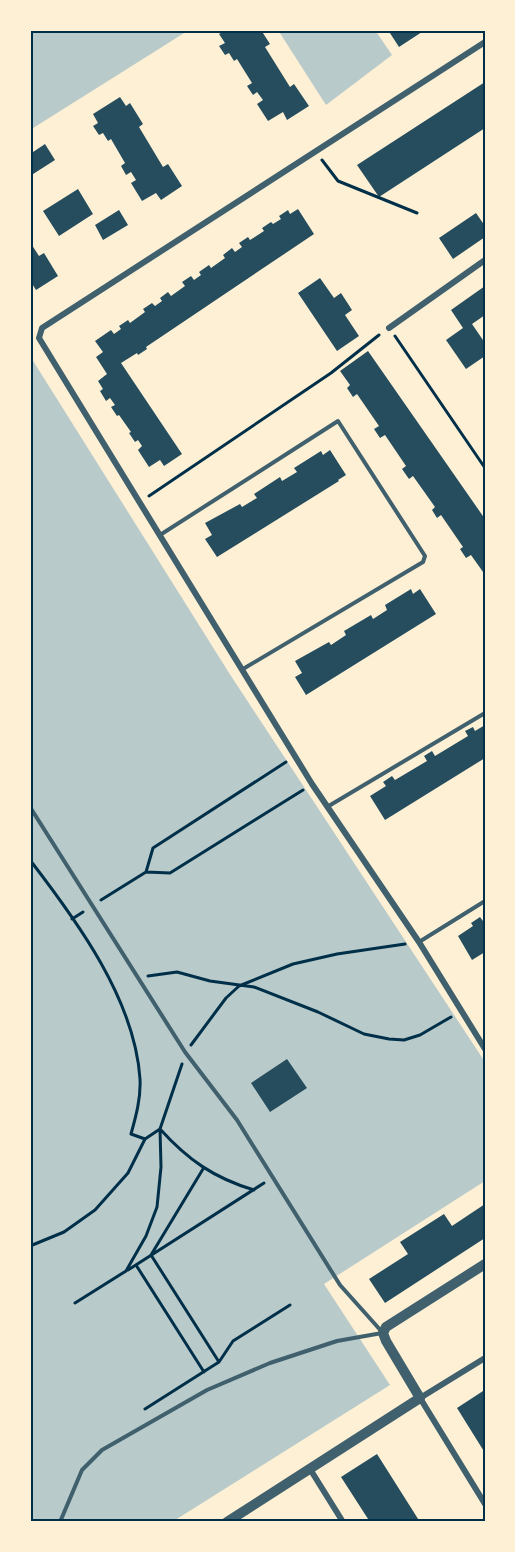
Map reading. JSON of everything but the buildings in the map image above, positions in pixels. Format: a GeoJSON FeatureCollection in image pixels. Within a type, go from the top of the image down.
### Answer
{"type":"FeatureCollection","features":[{"type":"Feature","properties":{"kind":"street"},"geometry":{"type":"LineString","coordinates":[[485,42],[42,328],[39,338],[312,784],[419,942],[485,1049]]}},
{"type":"Feature","properties":{"kind":"street"},"geometry":{"type":"LineString","coordinates":[[389,328],[485,260]]}},
{"type":"Feature","properties":{"kind":"street"},"geometry":{"type":"LineString","coordinates":[[485,1264],[386,1327],[383,1333],[485,1504]]}},
{"type":"Feature","properties":{"kind":"street"},"geometry":{"type":"LineString","coordinates":[[226,1522],[485,1358]]}},
{"type":"Feature","properties":{"kind":"street"},"geometry":{"type":"LineString","coordinates":[[310,1469],[343,1522]]}},
{"type":"Feature","properties":{"kind":"lane"},"geometry":{"type":"LineString","coordinates":[[160,535],[338,421],[424,556],[423,562],[243,669]]}},
{"type":"Feature","properties":{"kind":"lane"},"geometry":{"type":"LineString","coordinates":[[327,807],[485,713]]}},
{"type":"Feature","properties":{"kind":"lane"},"geometry":{"type":"LineString","coordinates":[[30,807],[185,1052],[237,1120],[340,1285],[383,1333]]}},
{"type":"Feature","properties":{"kind":"lane"},"geometry":{"type":"LineString","coordinates":[[419,942],[485,901]]}},
{"type":"Feature","properties":{"kind":"lane"},"geometry":{"type":"LineString","coordinates":[[60,1522],[82,1470],[102,1450],[207,1390],[270,1363],[337,1341],[383,1333]]}},
{"type":"Feature","properties":{"kind":"path"},"geometry":{"type":"LineString","coordinates":[[316,151],[338,181],[417,213]]}},
{"type":"Feature","properties":{"kind":"path"},"geometry":{"type":"LineString","coordinates":[[140,502],[331,373],[389,328],[485,468]]}},
{"type":"Feature","properties":{"kind":"path"},"geometry":{"type":"LineString","coordinates":[[146,872],[153,848],[295,756]]}},
{"type":"Feature","properties":{"kind":"path"},"geometry":{"type":"LineString","coordinates":[[72,919],[146,872],[170,873],[312,784]]}},
{"type":"Feature","properties":{"kind":"path"},"geometry":{"type":"LineString","coordinates":[[30,860],[72,919],[105,973],[131,1030],[140,1082],[138,1106],[131,1134],[145,1139]]}},
{"type":"Feature","properties":{"kind":"path"},"geometry":{"type":"LineString","coordinates":[[138,979],[177,972],[210,981],[254,987],[318,1012],[364,1034],[389,1039],[404,1040],[420,1035],[462,1011]]}},
{"type":"Feature","properties":{"kind":"path"},"geometry":{"type":"LineString","coordinates":[[30,1246],[64,1232],[96,1210],[128,1173],[145,1139],[160,1129],[203,1169],[229,1182],[254,1190]]}},
{"type":"Feature","properties":{"kind":"path"},"geometry":{"type":"LineString","coordinates":[[151,1255],[203,1169]]}},
{"type":"Feature","properties":{"kind":"path"},"geometry":{"type":"LineString","coordinates":[[126,1271],[273,1177]]}},
{"type":"Feature","properties":{"kind":"path"},"geometry":{"type":"LineString","coordinates":[[151,1255],[219,1362]]}},
{"type":"Feature","properties":{"kind":"path"},"geometry":{"type":"LineString","coordinates":[[136,1265],[204,1372]]}},
{"type":"Feature","properties":{"kind":"path"},"geometry":{"type":"LineString","coordinates":[[145,1409],[219,1362],[233,1341],[290,1305]]}},
{"type":"Feature","properties":{"kind":"shaded area"},"geometry":{"type":"Polygon","coordinates":[[[30,30],[189,30],[30,130],[30,30]]]}},
{"type":"Feature","properties":{"kind":"shaded area"},"geometry":{"type":"Polygon","coordinates":[[[278,30],[375,30],[392,55],[326,105],[278,30]]]}},
{"type":"Feature","properties":{"kind":"shaded area"},"geometry":{"type":"Polygon","coordinates":[[[30,356],[231,676],[485,1062],[485,1181],[324,1284],[390,1385],[172,1522],[30,1522],[30,356]]]}}]}
